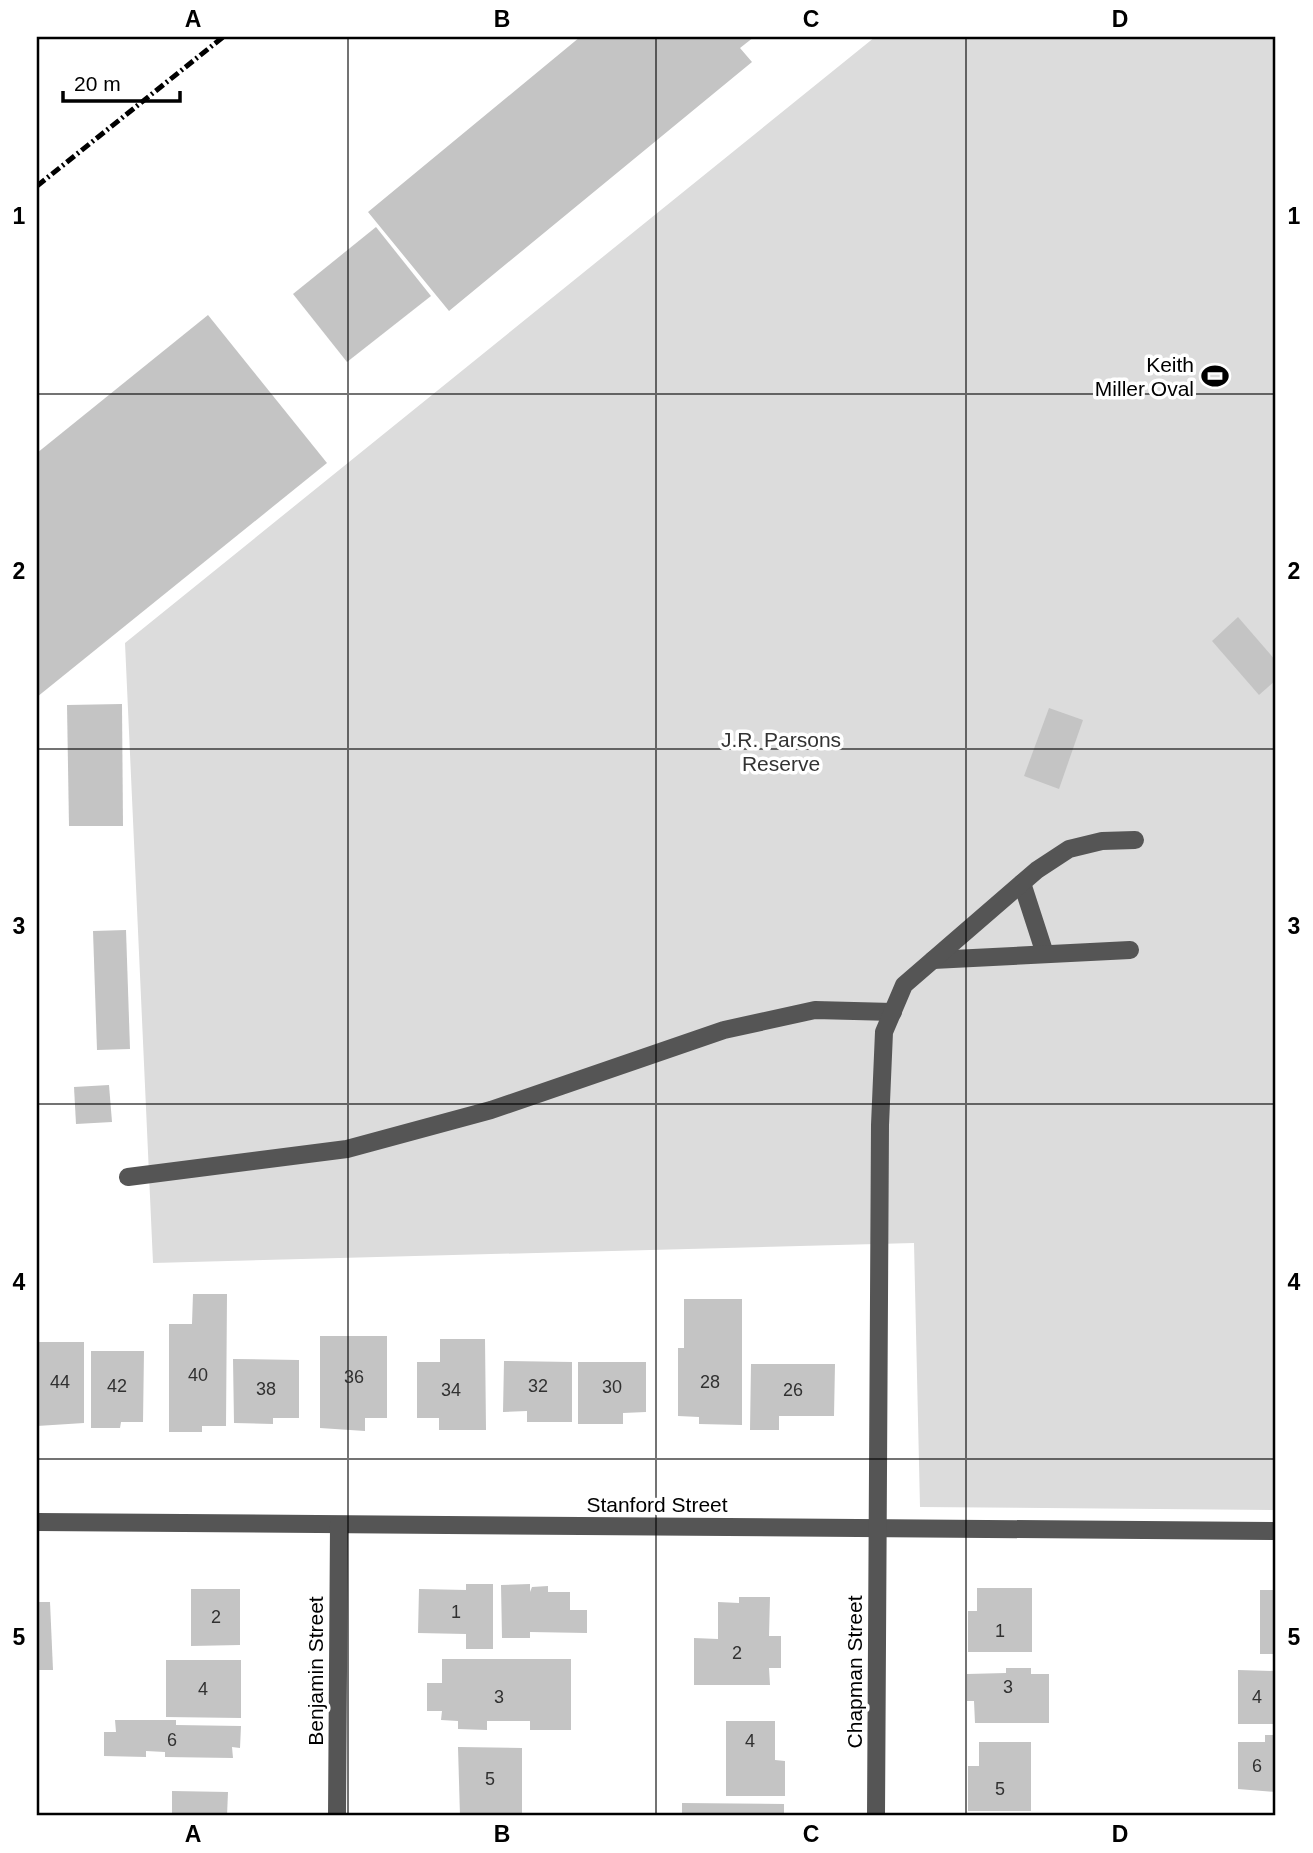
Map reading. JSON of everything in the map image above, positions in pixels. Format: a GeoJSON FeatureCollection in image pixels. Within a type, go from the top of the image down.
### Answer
{"type":"FeatureCollection","features":[{"type":"Feature","properties":{"kind":"street","name":"Chapman Street"},"geometry":{"type":"LineString","coordinates":[[876,1816],[881,1109],[884,1032],[904,985],[1023,883],[1069,849],[1102,841],[1135,840]]}},
{"type":"Feature","properties":{"kind":"street"},"geometry":{"type":"LineString","coordinates":[[1023,883],[1045,954]]}},
{"type":"Feature","properties":{"kind":"street"},"geometry":{"type":"LineString","coordinates":[[933,960],[1130,950]]}},
{"type":"Feature","properties":{"kind":"street"},"geometry":{"type":"LineString","coordinates":[[128,1177],[347,1149],[491,1110],[724,1030],[815,1010],[893,1012]]}},
{"type":"Feature","properties":{"kind":"street","name":"Stanford Street"},"geometry":{"type":"LineString","coordinates":[[37,1522],[1276,1531]]}},
{"type":"Feature","properties":{"kind":"street","name":"Benjamin Street"},"geometry":{"type":"LineString","coordinates":[[337,1816],[339,1525]]}},
{"type":"Feature","properties":{"kind":"green space","name":"J.R. Parsons Reserve"},"geometry":{"type":"Polygon","coordinates":[[[875,37],[1276,37],[1276,1510],[920,1507],[914,1243],[153,1263],[125,643],[875,37]]]}},
{"type":"Feature","properties":{"kind":"building"},"geometry":{"type":"Polygon","coordinates":[[[580,37],[754,37],[740,48],[752,62],[449,311],[368,212],[580,37]]]}},
{"type":"Feature","properties":{"kind":"building"},"geometry":{"type":"Polygon","coordinates":[[[376,227],[431,296],[347,362],[293,294],[376,227]]]}},
{"type":"Feature","properties":{"kind":"building"},"geometry":{"type":"Polygon","coordinates":[[[208,315],[327,463],[37,697],[37,453],[208,315]]]}},
{"type":"Feature","properties":{"kind":"building"},"geometry":{"type":"Polygon","coordinates":[[[1238,617],[1276,661],[1276,680],[1259,695],[1212,641],[1238,617]]]}},
{"type":"Feature","properties":{"kind":"building"},"geometry":{"type":"Polygon","coordinates":[[[122,704],[123,826],[69,826],[67,705],[122,704]]]}},
{"type":"Feature","properties":{"kind":"building"},"geometry":{"type":"Polygon","coordinates":[[[1049,708],[1083,720],[1059,789],[1024,776],[1049,708]]]}},
{"type":"Feature","properties":{"kind":"building"},"geometry":{"type":"Polygon","coordinates":[[[126,930],[130,1049],[97,1050],[93,931],[126,930]]]}},
{"type":"Feature","properties":{"kind":"building"},"geometry":{"type":"Polygon","coordinates":[[[109,1085],[112,1122],[76,1124],[74,1087],[109,1085]]]}},
{"type":"Feature","properties":{"kind":"building"},"geometry":{"type":"Polygon","coordinates":[[[193,1294],[227,1294],[226,1426],[202,1426],[202,1432],[169,1432],[169,1324],[192,1324],[193,1294]]]}},
{"type":"Feature","properties":{"kind":"building"},"geometry":{"type":"Polygon","coordinates":[[[684,1299],[742,1299],[742,1425],[699,1424],[699,1417],[678,1416],[678,1348],[684,1348],[684,1299]]]}},
{"type":"Feature","properties":{"kind":"building"},"geometry":{"type":"Polygon","coordinates":[[[320,1336],[387,1336],[387,1418],[365,1418],[365,1431],[320,1428],[320,1336]]]}},
{"type":"Feature","properties":{"kind":"building"},"geometry":{"type":"Polygon","coordinates":[[[440,1339],[485,1339],[486,1430],[439,1430],[439,1418],[417,1418],[417,1362],[440,1362],[440,1339]]]}},
{"type":"Feature","properties":{"kind":"building"},"geometry":{"type":"Polygon","coordinates":[[[37,1342],[84,1342],[84,1423],[37,1426],[37,1342]]]}},
{"type":"Feature","properties":{"kind":"building"},"geometry":{"type":"Polygon","coordinates":[[[91,1351],[144,1351],[143,1422],[121,1422],[120,1428],[91,1428],[91,1351]]]}},
{"type":"Feature","properties":{"kind":"building"},"geometry":{"type":"Polygon","coordinates":[[[233,1359],[299,1360],[299,1418],[273,1418],[273,1424],[234,1423],[233,1359]]]}},
{"type":"Feature","properties":{"kind":"building"},"geometry":{"type":"Polygon","coordinates":[[[504,1361],[572,1362],[572,1422],[527,1422],[527,1411],[503,1412],[504,1361]]]}},
{"type":"Feature","properties":{"kind":"building"},"geometry":{"type":"Polygon","coordinates":[[[578,1362],[646,1362],[646,1412],[623,1413],[623,1424],[578,1424],[578,1362]]]}},
{"type":"Feature","properties":{"kind":"building"},"geometry":{"type":"Polygon","coordinates":[[[751,1364],[835,1364],[834,1416],[779,1416],[779,1430],[750,1430],[751,1364]]]}},
{"type":"Feature","properties":{"kind":"building"},"geometry":{"type":"Polygon","coordinates":[[[466,1584],[493,1584],[493,1649],[466,1649],[466,1634],[418,1633],[419,1589],[466,1590],[466,1584]]]}},
{"type":"Feature","properties":{"kind":"building"},"geometry":{"type":"Polygon","coordinates":[[[530,1584],[530,1592],[532,1587],[548,1586],[548,1592],[570,1592],[570,1610],[587,1610],[587,1633],[530,1632],[530,1638],[502,1638],[501,1585],[530,1584]]]}},
{"type":"Feature","properties":{"kind":"building"},"geometry":{"type":"Polygon","coordinates":[[[977,1588],[1032,1588],[1032,1652],[968,1652],[968,1611],[977,1611],[977,1588]]]}},
{"type":"Feature","properties":{"kind":"building"},"geometry":{"type":"Polygon","coordinates":[[[191,1589],[240,1589],[240,1645],[191,1646],[191,1589]]]}},
{"type":"Feature","properties":{"kind":"building"},"geometry":{"type":"Polygon","coordinates":[[[1260,1590],[1276,1590],[1276,1654],[1260,1654],[1260,1590]]]}},
{"type":"Feature","properties":{"kind":"building"},"geometry":{"type":"Polygon","coordinates":[[[739,1597],[770,1597],[769,1636],[781,1636],[781,1668],[769,1668],[770,1685],[694,1685],[694,1638],[718,1639],[718,1602],[739,1603],[739,1597]]]}},
{"type":"Feature","properties":{"kind":"building"},"geometry":{"type":"Polygon","coordinates":[[[37,1602],[50,1602],[53,1670],[37,1670],[37,1602]]]}},
{"type":"Feature","properties":{"kind":"building"},"geometry":{"type":"Polygon","coordinates":[[[442,1659],[571,1659],[571,1730],[530,1730],[530,1721],[487,1721],[487,1730],[458,1729],[458,1721],[441,1720],[442,1711],[427,1711],[427,1683],[442,1683],[442,1659]]]}},
{"type":"Feature","properties":{"kind":"building"},"geometry":{"type":"Polygon","coordinates":[[[166,1660],[241,1660],[241,1718],[166,1717],[166,1660]]]}},
{"type":"Feature","properties":{"kind":"building"},"geometry":{"type":"Polygon","coordinates":[[[1006,1668],[1031,1668],[1031,1674],[1049,1674],[1049,1723],[975,1723],[974,1701],[967,1701],[967,1674],[1006,1673],[1006,1668]]]}},
{"type":"Feature","properties":{"kind":"building"},"geometry":{"type":"Polygon","coordinates":[[[1238,1670],[1276,1671],[1276,1724],[1238,1724],[1238,1670]]]}},
{"type":"Feature","properties":{"kind":"building"},"geometry":{"type":"Polygon","coordinates":[[[115,1720],[176,1720],[176,1725],[241,1726],[240,1748],[232,1747],[233,1758],[165,1757],[165,1752],[146,1751],[146,1757],[104,1756],[104,1732],[116,1732],[115,1720]]]}},
{"type":"Feature","properties":{"kind":"building"},"geometry":{"type":"Polygon","coordinates":[[[726,1721],[775,1721],[775,1760],[785,1761],[785,1796],[726,1796],[726,1721]]]}},
{"type":"Feature","properties":{"kind":"building"},"geometry":{"type":"Polygon","coordinates":[[[1265,1735],[1276,1735],[1276,1792],[1238,1789],[1238,1742],[1265,1742],[1265,1735]]]}},
{"type":"Feature","properties":{"kind":"building"},"geometry":{"type":"Polygon","coordinates":[[[979,1742],[1031,1742],[1031,1811],[968,1811],[968,1766],[979,1766],[979,1742]]]}},
{"type":"Feature","properties":{"kind":"building"},"geometry":{"type":"Polygon","coordinates":[[[458,1747],[522,1748],[522,1816],[460,1816],[458,1747]]]}},
{"type":"Feature","properties":{"kind":"building"},"geometry":{"type":"Polygon","coordinates":[[[172,1791],[228,1792],[227,1816],[172,1816],[172,1791]]]}},
{"type":"Feature","properties":{"kind":"building"},"geometry":{"type":"Polygon","coordinates":[[[682,1803],[784,1804],[784,1816],[682,1816],[682,1803]]]}},
{"type":"Feature","properties":{"kind":"railway"},"geometry":{"type":"LineString","coordinates":[[37,186],[223,37]]}},
{"type":"Feature","properties":{"kind":"place","name":"Keith Miller Oval"},"geometry":{"type":"Point","coordinates":[1215,376]}}]}
